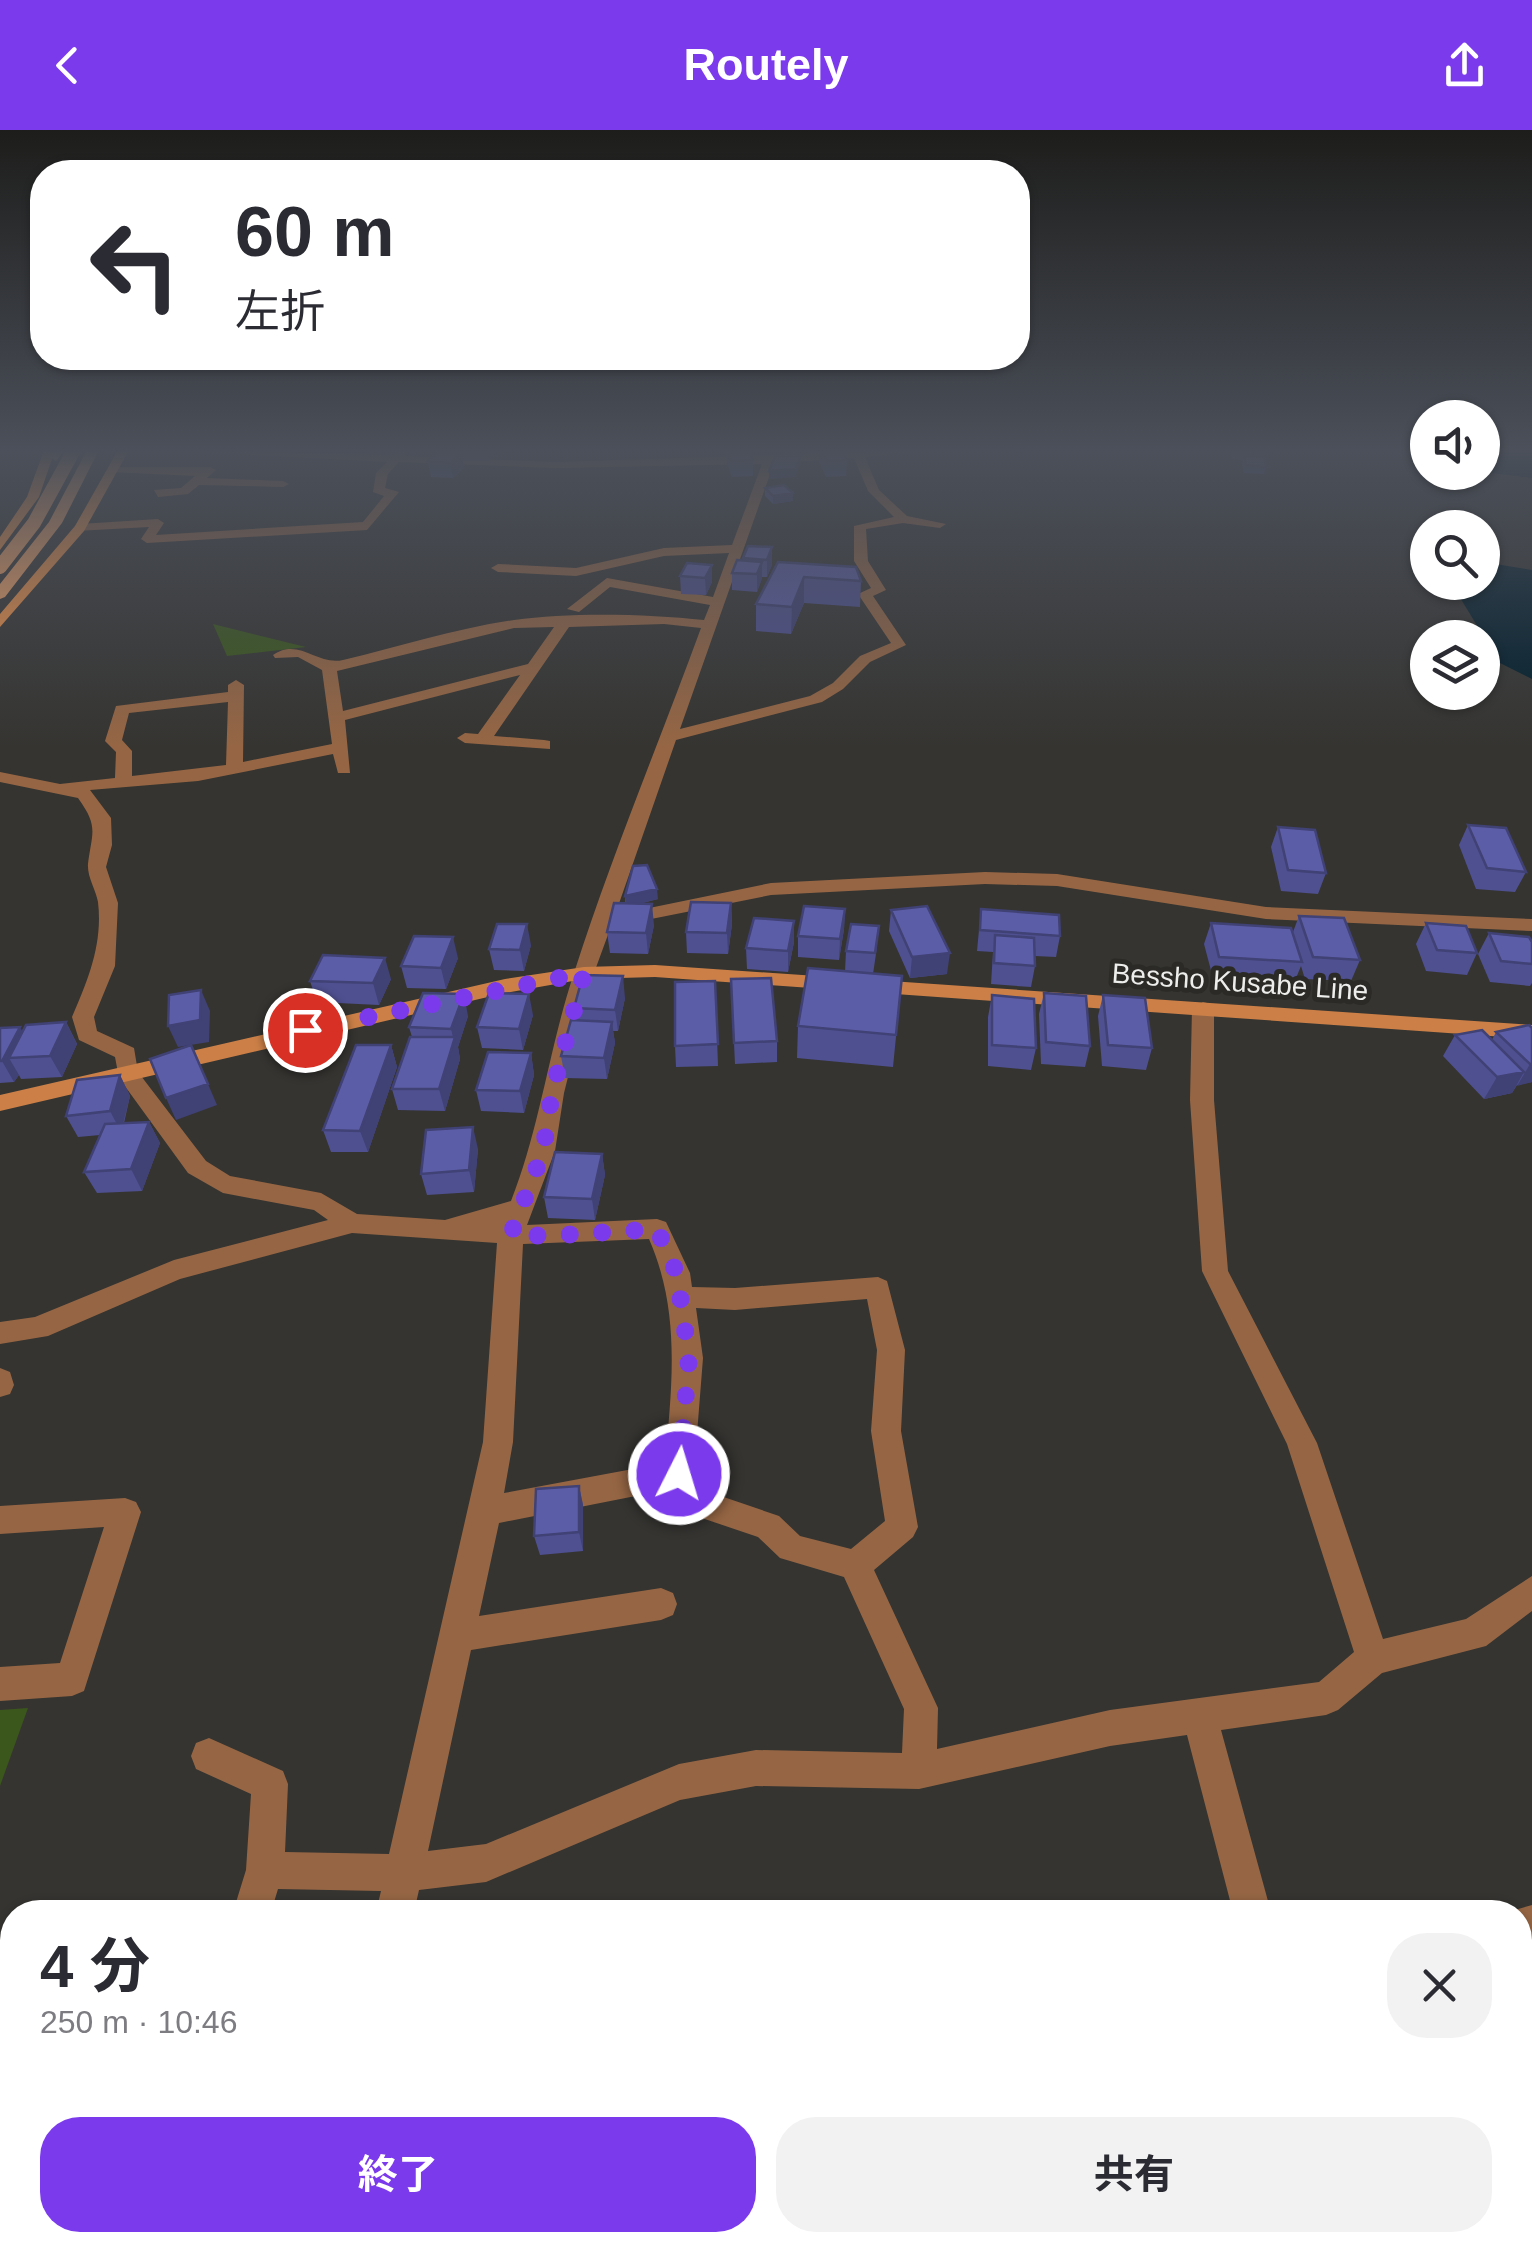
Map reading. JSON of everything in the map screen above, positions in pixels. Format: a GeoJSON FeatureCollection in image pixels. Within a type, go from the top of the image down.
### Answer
{"type":"FeatureCollection","features":[{"type":"Feature","properties":{"kind":"highway"},"geometry":{"type":"LineString","coordinates":[[28,561],[36,549]]}},
{"type":"Feature","properties":{"kind":"highway"},"geometry":{"type":"LineString","coordinates":[[0,594],[38,549]]}},
{"type":"Feature","properties":{"kind":"main road"},"geometry":{"type":"LineString","coordinates":[[0,624],[63,549]]}},
{"type":"Feature","properties":{"kind":"main road","name":"Bessho Kusabe Line"},"geometry":{"type":"LineString","coordinates":[[0,1103],[340,1022],[584,973],[655,971],[1532,1032]]}},
{"type":"Feature","properties":{"kind":"street"},"geometry":{"type":"LineString","coordinates":[[398,1900],[486,1511],[498,1442],[516,1221],[543,1152],[552,1093],[584,973],[736,549],[664,552],[576,572],[498,568]]}},
{"type":"Feature","properties":{"kind":"street"},"geometry":{"type":"LineString","coordinates":[[671,736],[816,699],[838,686],[865,659],[899,645],[865,594],[879,590],[861,561],[861,549]]}},
{"type":"Feature","properties":{"kind":"street"},"geometry":{"type":"LineString","coordinates":[[574,609],[607,582],[717,602]]}},
{"type":"Feature","properties":{"kind":"street"},"geometry":{"type":"LineString","coordinates":[[280,655],[300,652],[329,668],[514,624],[664,620],[710,625]]}},
{"type":"Feature","properties":{"kind":"street"},"geometry":{"type":"LineString","coordinates":[[544,745],[474,738],[563,625]]}},
{"type":"Feature","properties":{"kind":"street"},"geometry":{"type":"LineString","coordinates":[[337,717],[533,667]]}},
{"type":"Feature","properties":{"kind":"street"},"geometry":{"type":"LineString","coordinates":[[329,668],[344,769]]}},
{"type":"Feature","properties":{"kind":"street"},"geometry":{"type":"LineString","coordinates":[[123,782],[124,751],[114,741],[122,708],[236,690],[234,769]]}},
{"type":"Feature","properties":{"kind":"street"},"geometry":{"type":"LineString","coordinates":[[57,788],[198,776],[342,747]]}},
{"type":"Feature","properties":{"kind":"street"},"geometry":{"type":"LineString","coordinates":[[0,777],[84,794],[102,818],[103,845],[96,867],[108,903],[105,966],[83,1017],[87,1035],[126,1053],[127,1073],[198,1167],[223,1184],[321,1202],[352,1223]]}},
{"type":"Feature","properties":{"kind":"street"},"geometry":{"type":"LineString","coordinates":[[601,923],[771,889],[985,878],[1057,880],[1266,913],[1532,924]]}},
{"type":"Feature","properties":{"kind":"street"},"geometry":{"type":"LineString","coordinates":[[1203,1009],[1202,1100],[1215,1271],[1302,1443],[1373,1658]]}},
{"type":"Feature","properties":{"kind":"street"},"geometry":{"type":"LineString","coordinates":[[0,1333],[38,1328],[174,1270],[352,1223],[445,1226],[516,1221],[544,1236],[657,1229],[677,1274],[689,1358],[679,1474],[696,1502],[768,1526],[791,1548],[856,1566]]}},
{"type":"Feature","properties":{"kind":"street"},"geometry":{"type":"LineString","coordinates":[[680,1296],[734,1299],[878,1288],[891,1350],[886,1431],[902,1528],[856,1566]]}},
{"type":"Feature","properties":{"kind":"street"},"geometry":{"type":"LineString","coordinates":[[486,1511],[679,1474]]}},
{"type":"Feature","properties":{"kind":"street"},"geometry":{"type":"LineString","coordinates":[[0,1520],[125,1512],[72,1679],[0,1684]]}},
{"type":"Feature","properties":{"kind":"street"},"geometry":{"type":"LineString","coordinates":[[856,1566],[920,1708],[918,1771]]}},
{"type":"Feature","properties":{"kind":"street"},"geometry":{"type":"LineString","coordinates":[[265,1870],[404,1873],[486,1863],[678,1782],[756,1768],[918,1771],[1110,1728],[1326,1698],[1373,1658],[1474,1634],[1532,1592]]}},
{"type":"Feature","properties":{"kind":"street"},"geometry":{"type":"LineString","coordinates":[[460,1634],[660,1604]]}},
{"type":"Feature","properties":{"kind":"street"},"geometry":{"type":"LineString","coordinates":[[1199,1714],[1249,1900]]}},
{"type":"Feature","properties":{"kind":"street"},"geometry":{"type":"LineString","coordinates":[[209,1756],[270,1784],[265,1870],[256,1900]]}},
{"type":"Feature","properties":{"kind":"green space"},"geometry":{"type":"Polygon","coordinates":[[[213,624],[306,647],[227,656],[213,624]]]}},
{"type":"Feature","properties":{"kind":"green space"},"geometry":{"type":"Polygon","coordinates":[[[28,1708],[0,1786],[0,1710],[28,1708]]]}},
{"type":"Feature","properties":{"kind":"water"},"geometry":{"type":"Polygon","coordinates":[[[1500,565],[1532,570],[1532,679],[1500,663],[1500,620],[1474,620],[1461,600],[1500,600],[1500,565]]]}},
{"type":"Feature","properties":{"kind":"building"},"geometry":{"type":"Polygon","coordinates":[[[747,549],[771,549],[767,560],[743,558],[747,549]]]}},
{"type":"Feature","properties":{"kind":"building"},"geometry":{"type":"Polygon","coordinates":[[[737,560],[762,562],[757,574],[732,573],[737,560]]]}},
{"type":"Feature","properties":{"kind":"building"},"geometry":{"type":"Polygon","coordinates":[[[778,562],[856,567],[861,581],[804,577],[792,607],[756,604],[778,562]]]}},
{"type":"Feature","properties":{"kind":"building"},"geometry":{"type":"Polygon","coordinates":[[[687,563],[712,565],[705,578],[680,576],[687,563]]]}},
{"type":"Feature","properties":{"kind":"building"},"geometry":{"type":"Polygon","coordinates":[[[1468,825],[1506,828],[1526,872],[1487,868],[1468,825]]]}},
{"type":"Feature","properties":{"kind":"building"},"geometry":{"type":"Polygon","coordinates":[[[1278,827],[1315,830],[1326,873],[1288,870],[1278,827]]]}},
{"type":"Feature","properties":{"kind":"building"},"geometry":{"type":"Polygon","coordinates":[[[647,865],[657,889],[625,896],[633,866],[647,865]]]}},
{"type":"Feature","properties":{"kind":"building"},"geometry":{"type":"Polygon","coordinates":[[[691,902],[731,903],[727,933],[686,932],[691,902]]]}},
{"type":"Feature","properties":{"kind":"building"},"geometry":{"type":"Polygon","coordinates":[[[614,903],[652,904],[646,933],[607,932],[614,903]]]}},
{"type":"Feature","properties":{"kind":"building"},"geometry":{"type":"Polygon","coordinates":[[[804,906],[845,909],[840,939],[798,936],[804,906]]]}},
{"type":"Feature","properties":{"kind":"building"},"geometry":{"type":"Polygon","coordinates":[[[927,906],[950,953],[912,957],[891,910],[927,906]]]}},
{"type":"Feature","properties":{"kind":"building"},"geometry":{"type":"Polygon","coordinates":[[[981,909],[1059,915],[1060,936],[980,930],[981,909]]]}},
{"type":"Feature","properties":{"kind":"building"},"geometry":{"type":"Polygon","coordinates":[[[1299,916],[1344,918],[1360,960],[1313,957],[1299,916]]]}},
{"type":"Feature","properties":{"kind":"building"},"geometry":{"type":"Polygon","coordinates":[[[754,918],[794,921],[788,951],[746,948],[754,918]]]}},
{"type":"Feature","properties":{"kind":"building"},"geometry":{"type":"Polygon","coordinates":[[[1211,923],[1291,928],[1302,962],[1219,957],[1211,923]]]}},
{"type":"Feature","properties":{"kind":"building"},"geometry":{"type":"Polygon","coordinates":[[[1426,923],[1466,926],[1477,953],[1437,950],[1426,923]]]}},
{"type":"Feature","properties":{"kind":"building"},"geometry":{"type":"Polygon","coordinates":[[[497,924],[527,924],[520,950],[489,949],[497,924]]]}},
{"type":"Feature","properties":{"kind":"building"},"geometry":{"type":"Polygon","coordinates":[[[851,924],[879,926],[875,953],[846,951],[851,924]]]}},
{"type":"Feature","properties":{"kind":"building"},"geometry":{"type":"Polygon","coordinates":[[[1489,933],[1529,937],[1532,964],[1501,961],[1489,933]]]}},
{"type":"Feature","properties":{"kind":"building"},"geometry":{"type":"Polygon","coordinates":[[[995,935],[1034,938],[1035,966],[994,963],[995,935]]]}},
{"type":"Feature","properties":{"kind":"building"},"geometry":{"type":"Polygon","coordinates":[[[414,936],[453,937],[441,968],[401,966],[414,936]]]}},
{"type":"Feature","properties":{"kind":"building"},"geometry":{"type":"Polygon","coordinates":[[[323,955],[385,958],[373,983],[310,981],[323,955]]]}},
{"type":"Feature","properties":{"kind":"building"},"geometry":{"type":"Polygon","coordinates":[[[808,968],[902,976],[896,1035],[798,1026],[808,968]]]}},
{"type":"Feature","properties":{"kind":"building"},"geometry":{"type":"Polygon","coordinates":[[[583,975],[623,976],[615,1010],[574,1008],[583,975]]]}},
{"type":"Feature","properties":{"kind":"building"},"geometry":{"type":"Polygon","coordinates":[[[771,978],[777,1041],[734,1043],[731,979],[771,978]]]}},
{"type":"Feature","properties":{"kind":"building"},"geometry":{"type":"Polygon","coordinates":[[[715,981],[718,1044],[675,1046],[675,982],[715,981]]]}},
{"type":"Feature","properties":{"kind":"building"},"geometry":{"type":"Polygon","coordinates":[[[201,990],[200,1020],[168,1026],[169,995],[201,990]]]}},
{"type":"Feature","properties":{"kind":"building"},"geometry":{"type":"Polygon","coordinates":[[[423,993],[464,994],[451,1029],[409,1027],[423,993]]]}},
{"type":"Feature","properties":{"kind":"building"},"geometry":{"type":"Polygon","coordinates":[[[489,993],[529,994],[519,1029],[477,1027],[489,993]]]}},
{"type":"Feature","properties":{"kind":"building"},"geometry":{"type":"Polygon","coordinates":[[[1044,993],[1086,996],[1090,1046],[1046,1042],[1044,993]]]}},
{"type":"Feature","properties":{"kind":"building"},"geometry":{"type":"Polygon","coordinates":[[[992,995],[1034,999],[1036,1048],[992,1045],[992,995]]]}},
{"type":"Feature","properties":{"kind":"building"},"geometry":{"type":"Polygon","coordinates":[[[1103,995],[1145,998],[1152,1048],[1108,1045],[1103,995]]]}},
{"type":"Feature","properties":{"kind":"building"},"geometry":{"type":"Polygon","coordinates":[[[571,1020],[612,1022],[604,1058],[561,1056],[571,1020]]]}},
{"type":"Feature","properties":{"kind":"building"},"geometry":{"type":"Polygon","coordinates":[[[66,1022],[50,1056],[9,1058],[26,1025],[66,1022]]]}},
{"type":"Feature","properties":{"kind":"building"},"geometry":{"type":"Polygon","coordinates":[[[1529,1025],[1532,1028],[1532,1064],[1496,1032],[1529,1025]]]}},
{"type":"Feature","properties":{"kind":"building"},"geometry":{"type":"Polygon","coordinates":[[[20,1027],[2,1061],[0,1061],[0,1028],[20,1027]]]}},
{"type":"Feature","properties":{"kind":"building"},"geometry":{"type":"Polygon","coordinates":[[[1482,1030],[1524,1072],[1497,1077],[1455,1035],[1482,1030]]]}},
{"type":"Feature","properties":{"kind":"building"},"geometry":{"type":"Polygon","coordinates":[[[410,1037],[455,1037],[439,1089],[392,1089],[410,1037]]]}},
{"type":"Feature","properties":{"kind":"building"},"geometry":{"type":"Polygon","coordinates":[[[191,1045],[208,1084],[166,1098],[150,1059],[191,1045]]]}},
{"type":"Feature","properties":{"kind":"building"},"geometry":{"type":"Polygon","coordinates":[[[356,1045],[391,1045],[360,1131],[323,1130],[356,1045]]]}},
{"type":"Feature","properties":{"kind":"building"},"geometry":{"type":"Polygon","coordinates":[[[488,1052],[531,1053],[520,1091],[476,1090],[488,1052]]]}},
{"type":"Feature","properties":{"kind":"building"},"geometry":{"type":"Polygon","coordinates":[[[120,1075],[110,1111],[66,1116],[77,1080],[120,1075]]]}},
{"type":"Feature","properties":{"kind":"building"},"geometry":{"type":"Polygon","coordinates":[[[149,1122],[131,1169],[84,1172],[105,1124],[149,1122]]]}},
{"type":"Feature","properties":{"kind":"building"},"geometry":{"type":"Polygon","coordinates":[[[473,1127],[469,1170],[421,1174],[426,1130],[473,1127]]]}},
{"type":"Feature","properties":{"kind":"building"},"geometry":{"type":"Polygon","coordinates":[[[555,1152],[602,1154],[592,1199],[544,1197],[555,1152]]]}},
{"type":"Feature","properties":{"kind":"building"},"geometry":{"type":"Polygon","coordinates":[[[579,1486],[579,1532],[534,1536],[536,1489],[579,1486]]]}},
{"type":"Feature","properties":{"kind":"route"},"geometry":{"type":"LineString","coordinates":[[305,1030],[505,986],[584,973],[552,1093],[543,1152],[511,1234],[544,1236],[657,1229],[677,1274],[689,1358],[679,1474]]}}]}
